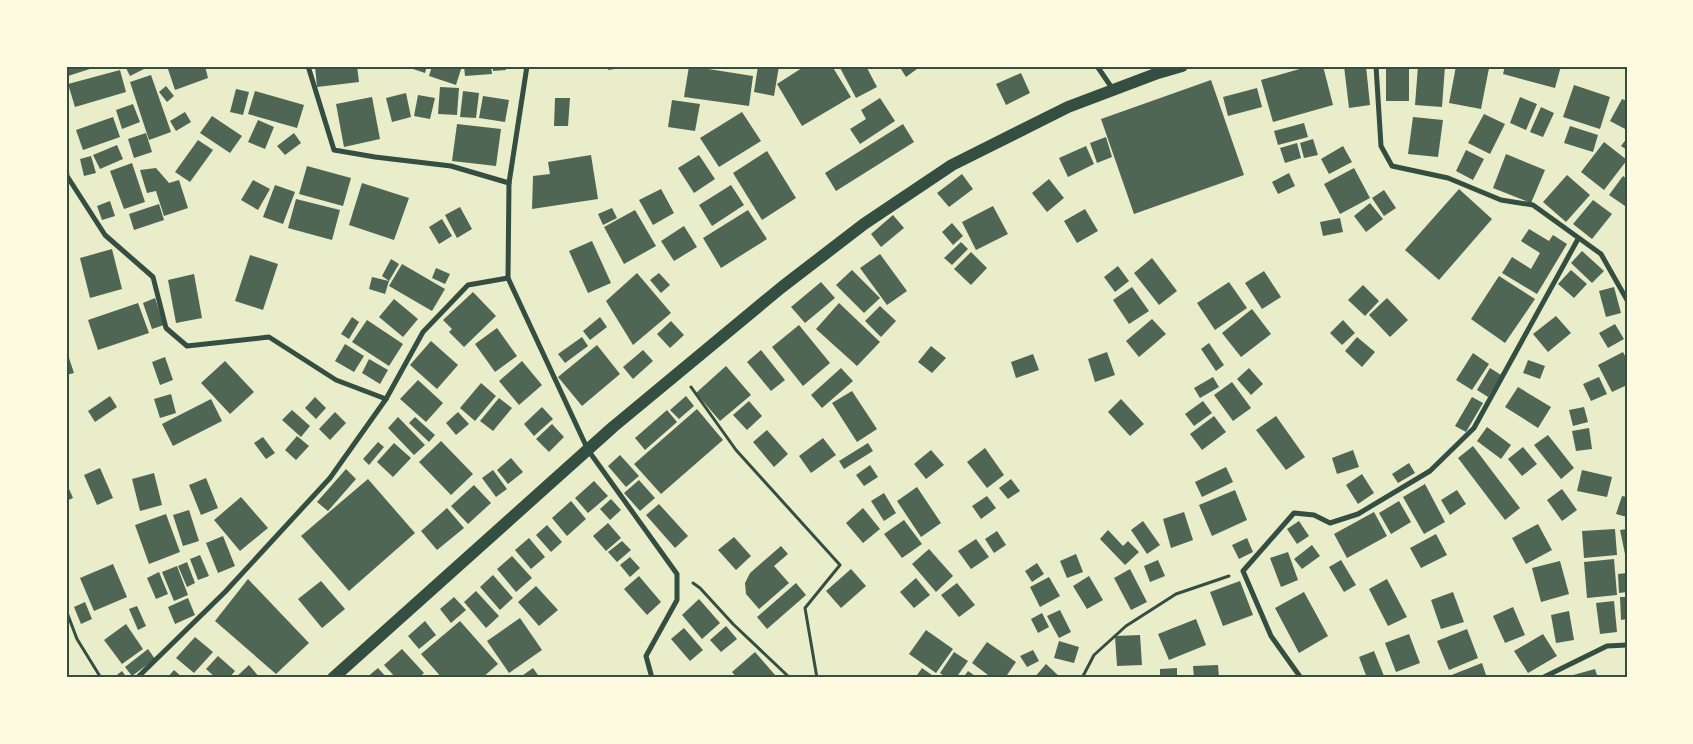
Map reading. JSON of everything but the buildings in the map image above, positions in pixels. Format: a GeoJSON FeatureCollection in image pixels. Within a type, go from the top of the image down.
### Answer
{"type":"FeatureCollection","features":[{"type":"Feature","properties":{"kind":"main road"},"geometry":{"type":"LineString","coordinates":[[333,678],[588,450],[682,369],[782,286],[864,224],[952,165],[1068,107],[1158,73],[1182,66]]}},
{"type":"Feature","properties":{"kind":"street"},"geometry":{"type":"LineString","coordinates":[[308,66],[334,150],[451,166],[509,183]]}},
{"type":"Feature","properties":{"kind":"street"},"geometry":{"type":"LineString","coordinates":[[527,66],[509,183],[508,278],[588,450],[677,574],[677,600],[646,656],[652,678]]}},
{"type":"Feature","properties":{"kind":"street"},"geometry":{"type":"LineString","coordinates":[[1096,66],[1113,90]]}},
{"type":"Feature","properties":{"kind":"street"},"geometry":{"type":"LineString","coordinates":[[1376,66],[1381,146],[1392,166],[1448,178],[1501,200],[1533,205],[1601,254],[1627,300]]}},
{"type":"Feature","properties":{"kind":"street"},"geometry":{"type":"LineString","coordinates":[[66,167],[67,176],[105,235],[153,277],[166,328],[187,346],[269,336],[336,380],[386,399]]}},
{"type":"Feature","properties":{"kind":"street"},"geometry":{"type":"LineString","coordinates":[[1301,678],[1271,636],[1243,571],[1294,513],[1314,515],[1330,523],[1358,514],[1430,471],[1474,428],[1578,239]]}},
{"type":"Feature","properties":{"kind":"street"},"geometry":{"type":"LineString","coordinates":[[137,678],[225,592],[330,478],[386,399],[423,332],[468,285],[508,278]]}},
{"type":"Feature","properties":{"kind":"street"},"geometry":{"type":"LineString","coordinates":[[1542,678],[1607,646],[1627,646]]}},
{"type":"Feature","properties":{"kind":"path"},"geometry":{"type":"LineString","coordinates":[[682,369],[688,383],[736,450],[840,564],[806,608],[817,678]]}},
{"type":"Feature","properties":{"kind":"path"},"geometry":{"type":"LineString","coordinates":[[1082,678],[1094,654],[1126,626],[1176,594],[1243,571]]}},
{"type":"Feature","properties":{"kind":"path"},"geometry":{"type":"LineString","coordinates":[[677,574],[700,588],[733,624],[790,678]]}},
{"type":"Feature","properties":{"kind":"path"},"geometry":{"type":"LineString","coordinates":[[66,610],[77,639],[101,678]]}}]}
